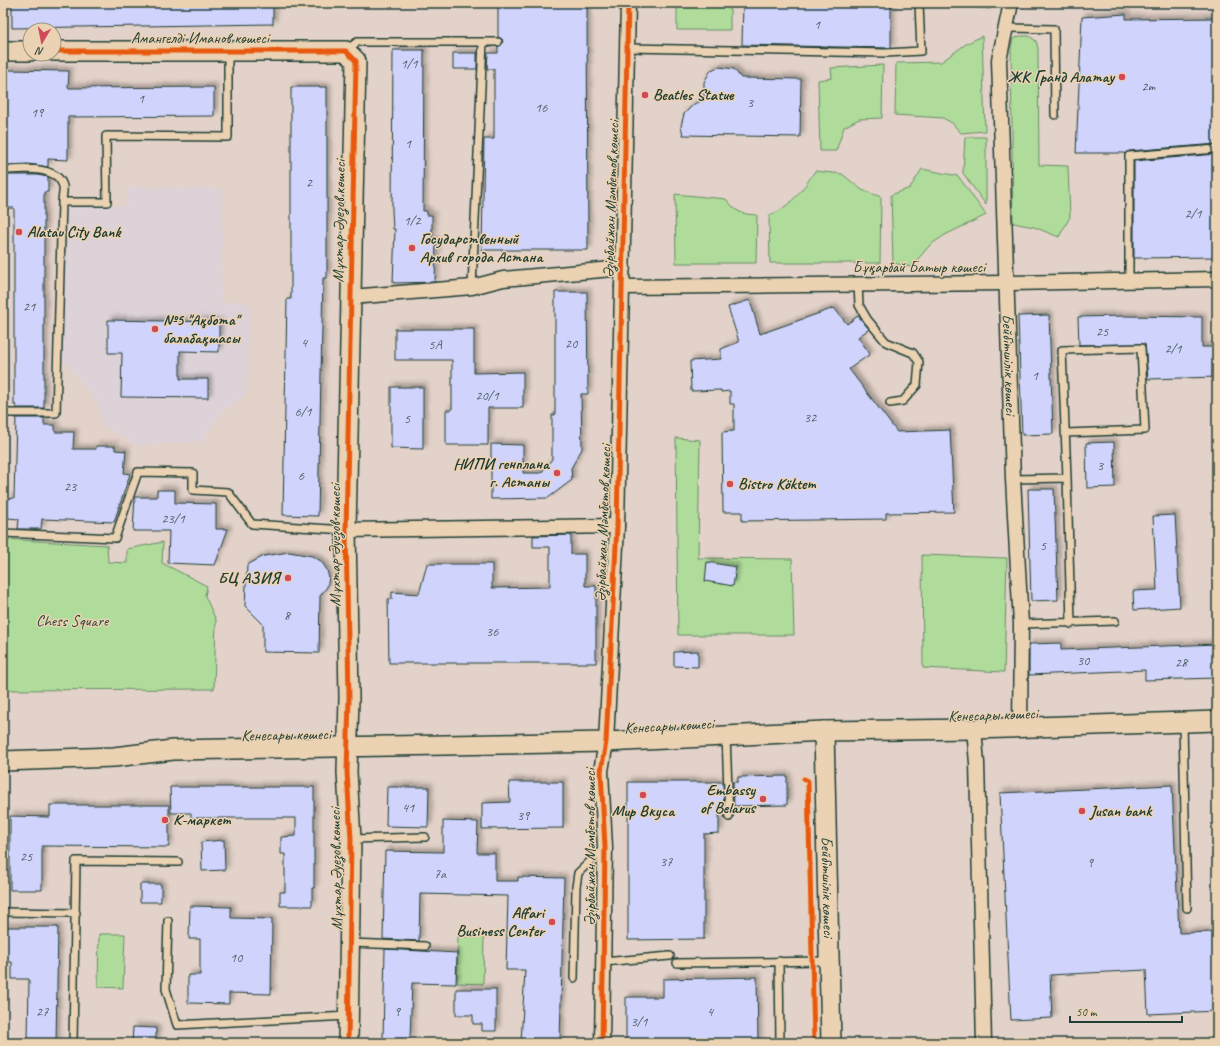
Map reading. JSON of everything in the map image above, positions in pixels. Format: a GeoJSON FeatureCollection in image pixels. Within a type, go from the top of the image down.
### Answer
{"type":"FeatureCollection","features":[{"type":"Feature","properties":{"kind":"main road"},"geometry":{"type":"LineString","coordinates":[[3,51],[22,51]]}},
{"type":"Feature","properties":{"kind":"main road","name":"Амангелді Иманов көшесі"},"geometry":{"type":"LineString","coordinates":[[62,51],[346,51]]}},
{"type":"Feature","properties":{"kind":"main road","name":"Мұхтар Әуезов көшесі"},"geometry":{"type":"LineString","coordinates":[[346,51],[356,61],[346,530],[349,698],[347,772],[351,840],[348,1043]]}},
{"type":"Feature","properties":{"kind":"main road","name":"Кенесары көшесі"},"geometry":{"type":"LineString","coordinates":[[3,761],[114,757],[173,750],[606,742],[824,731],[974,730],[1217,721]]}},
{"type":"Feature","properties":{"kind":"main road","name":"Бейбітшілік көшесі"},"geometry":{"type":"LineString","coordinates":[[824,731],[831,1043]]}},
{"type":"Feature","properties":{"kind":"street","name":"Әзірбайжан Мәмбетов көшесі"},"geometry":{"type":"LineString","coordinates":[[602,1043],[605,846],[600,771],[606,742],[617,526],[628,3]]}},
{"type":"Feature","properties":{"kind":"street","name":"Бейбітшілік көшесі"},"geometry":{"type":"LineString","coordinates":[[1011,3],[999,60],[1013,479],[1021,624],[1020,728]]}},
{"type":"Feature","properties":{"kind":"street"},"geometry":{"type":"LineString","coordinates":[[3,45],[22,49]]}},
{"type":"Feature","properties":{"kind":"street"},"geometry":{"type":"LineString","coordinates":[[351,297],[472,287],[503,279],[623,268]]}},
{"type":"Feature","properties":{"kind":"street","name":"Бұқарбай Батыр көшесі"},"geometry":{"type":"LineString","coordinates":[[622,287],[1217,279]]}},
{"type":"Feature","properties":{"kind":"street"},"geometry":{"type":"LineString","coordinates":[[346,530],[617,526]]}},
{"type":"Feature","properties":{"kind":"street"},"geometry":{"type":"LineString","coordinates":[[974,730],[977,763],[984,1043]]}},
{"type":"Feature","properties":{"kind":"lane"},"geometry":{"type":"LineString","coordinates":[[628,48],[886,53],[921,51],[919,3]]}},
{"type":"Feature","properties":{"kind":"lane"},"geometry":{"type":"LineString","coordinates":[[1005,28],[1054,29],[1056,115]]}},
{"type":"Feature","properties":{"kind":"lane","name":"Амангелді Иманов көшесі"},"geometry":{"type":"LineString","coordinates":[[346,51],[357,42],[498,42]]}},
{"type":"Feature","properties":{"kind":"lane"},"geometry":{"type":"LineString","coordinates":[[472,287],[483,42]]}},
{"type":"Feature","properties":{"kind":"lane"},"geometry":{"type":"LineString","coordinates":[[62,202],[107,202],[106,136],[228,137],[228,51]]}},
{"type":"Feature","properties":{"kind":"lane"},"geometry":{"type":"LineString","coordinates":[[1129,280],[1129,156],[1217,149]]}},
{"type":"Feature","properties":{"kind":"lane"},"geometry":{"type":"LineString","coordinates":[[3,170],[48,170],[57,177],[63,186],[56,413],[3,413]]}},
{"type":"Feature","properties":{"kind":"lane"},"geometry":{"type":"LineString","coordinates":[[858,284],[859,305],[867,319],[886,342],[913,353],[918,362],[917,385],[903,402],[890,403]]}},
{"type":"Feature","properties":{"kind":"lane"},"geometry":{"type":"LineString","coordinates":[[1066,433],[1145,430],[1141,348],[1062,350],[1072,624]]}},
{"type":"Feature","properties":{"kind":"lane"},"geometry":{"type":"LineString","coordinates":[[3,533],[115,538],[138,472],[193,473],[193,490],[228,492],[252,524],[346,530]]}},
{"type":"Feature","properties":{"kind":"lane"},"geometry":{"type":"LineString","coordinates":[[1013,479],[1067,478]]}},
{"type":"Feature","properties":{"kind":"lane"},"geometry":{"type":"LineString","coordinates":[[1021,624],[1072,624],[1115,621]]}},
{"type":"Feature","properties":{"kind":"lane"},"geometry":{"type":"LineString","coordinates":[[1183,722],[1188,908]]}},
{"type":"Feature","properties":{"kind":"lane"},"geometry":{"type":"LineString","coordinates":[[726,736],[729,817]]}},
{"type":"Feature","properties":{"kind":"lane"},"geometry":{"type":"LineString","coordinates":[[351,840],[425,837]]}},
{"type":"Feature","properties":{"kind":"lane"},"geometry":{"type":"LineString","coordinates":[[574,978],[576,887],[578,873],[605,846]]}},
{"type":"Feature","properties":{"kind":"lane"},"geometry":{"type":"LineString","coordinates":[[74,1043],[76,861],[178,862]]}},
{"type":"Feature","properties":{"kind":"lane"},"geometry":{"type":"LineString","coordinates":[[3,912],[76,913]]}},
{"type":"Feature","properties":{"kind":"lane"},"geometry":{"type":"LineString","coordinates":[[168,921],[166,989],[177,1025],[349,1016]]}},
{"type":"Feature","properties":{"kind":"lane"},"geometry":{"type":"LineString","coordinates":[[350,943],[425,946]]}},
{"type":"Feature","properties":{"kind":"lane"},"geometry":{"type":"LineString","coordinates":[[603,962],[670,956]]}},
{"type":"Feature","properties":{"kind":"lane"},"geometry":{"type":"LineString","coordinates":[[677,963],[830,960]]}},
{"type":"Feature","properties":{"kind":"lane"},"geometry":{"type":"LineString","coordinates":[[779,961],[780,1043]]}},
{"type":"Feature","properties":{"kind":"shaded area","name":"№5 \"Ақбота\" балабақшасы"},"geometry":{"type":"Polygon","coordinates":[[[127,187],[223,189],[221,302],[250,303],[246,395],[220,414],[202,441],[139,446],[101,425],[98,404],[60,355],[65,208],[126,205],[127,187]]]}},
{"type":"Feature","properties":{"kind":"green space"},"geometry":{"type":"Polygon","coordinates":[[[677,3],[730,3],[730,30],[677,30],[677,3]]]}},
{"type":"Feature","properties":{"kind":"green space"},"geometry":{"type":"Polygon","coordinates":[[[951,3],[991,3],[990,9],[951,5],[951,3]]]}},
{"type":"Feature","properties":{"kind":"green space"},"geometry":{"type":"Polygon","coordinates":[[[982,36],[985,131],[961,133],[952,123],[943,118],[895,115],[896,63],[941,62],[966,44],[982,36]]]}},
{"type":"Feature","properties":{"kind":"green space"},"geometry":{"type":"Polygon","coordinates":[[[1020,36],[1029,36],[1036,41],[1038,48],[1039,165],[1068,166],[1070,217],[1059,237],[1034,227],[1013,223],[1011,48],[1013,39],[1020,36]]]}},
{"type":"Feature","properties":{"kind":"green space"},"geometry":{"type":"Polygon","coordinates":[[[883,65],[882,118],[859,119],[844,127],[836,151],[820,151],[818,80],[832,78],[831,68],[883,65]]]}},
{"type":"Feature","properties":{"kind":"green space"},"geometry":{"type":"Polygon","coordinates":[[[965,137],[986,137],[986,205],[963,173],[965,137]]]}},
{"type":"Feature","properties":{"kind":"green space"},"geometry":{"type":"Polygon","coordinates":[[[922,169],[958,176],[986,215],[945,235],[930,245],[911,267],[893,263],[891,195],[910,188],[922,169]]]}},
{"type":"Feature","properties":{"kind":"green space"},"geometry":{"type":"Polygon","coordinates":[[[815,171],[842,174],[862,190],[881,197],[880,263],[770,263],[769,215],[783,208],[789,203],[801,191],[815,171]]]}},
{"type":"Feature","properties":{"kind":"green space"},"geometry":{"type":"Polygon","coordinates":[[[675,194],[726,199],[739,212],[757,215],[756,263],[676,263],[675,194]]]}},
{"type":"Feature","properties":{"kind":"green space"},"geometry":{"type":"Polygon","coordinates":[[[676,438],[700,440],[698,558],[792,559],[794,635],[678,635],[676,438]]]}},
{"type":"Feature","properties":{"kind":"green space","name":"Chess Square"},"geometry":{"type":"Polygon","coordinates":[[[3,539],[107,545],[108,562],[127,563],[127,549],[163,542],[162,563],[207,586],[205,596],[216,620],[214,689],[3,690],[3,539]]]}},
{"type":"Feature","properties":{"kind":"green space"},"geometry":{"type":"Polygon","coordinates":[[[922,555],[1007,558],[1004,672],[923,668],[922,555]]]}},
{"type":"Feature","properties":{"kind":"green space"},"geometry":{"type":"Polygon","coordinates":[[[99,934],[125,934],[123,988],[98,987],[99,934]]]}},
{"type":"Feature","properties":{"kind":"green space"},"geometry":{"type":"Polygon","coordinates":[[[458,936],[484,937],[483,984],[457,983],[458,936]]]}},
{"type":"Feature","properties":{"kind":"building"},"geometry":{"type":"Polygon","coordinates":[[[12,3],[273,3],[273,24],[62,27],[62,22],[22,22],[22,28],[12,28],[12,3]]]}},
{"type":"Feature","properties":{"kind":"building"},"geometry":{"type":"Polygon","coordinates":[[[498,3],[587,3],[588,250],[482,250],[484,139],[494,139],[494,69],[487,69],[488,53],[498,53],[498,47],[503,42],[502,39],[498,37],[498,3]]]}},
{"type":"Feature","properties":{"kind":"building"},"geometry":{"type":"Polygon","coordinates":[[[743,3],[891,3],[891,48],[742,45],[743,3]]]}},
{"type":"Feature","properties":{"kind":"building"},"geometry":{"type":"Polygon","coordinates":[[[1126,14],[1126,19],[1217,18],[1217,144],[1129,151],[1124,154],[1076,153],[1082,17],[1126,14]]]}},
{"type":"Feature","properties":{"kind":"building"},"geometry":{"type":"Polygon","coordinates":[[[393,50],[424,50],[423,211],[427,211],[427,215],[432,215],[432,241],[436,241],[435,282],[393,283],[395,229],[393,229],[392,210],[393,50]]]}},
{"type":"Feature","properties":{"kind":"building"},"geometry":{"type":"Polygon","coordinates":[[[453,53],[477,53],[477,69],[453,69],[453,53]]]}},
{"type":"Feature","properties":{"kind":"building"},"geometry":{"type":"Polygon","coordinates":[[[719,67],[734,69],[741,78],[801,79],[800,137],[683,135],[681,126],[684,114],[694,104],[704,100],[704,82],[711,70],[719,67]]]}},
{"type":"Feature","properties":{"kind":"building"},"geometry":{"type":"Polygon","coordinates":[[[7,70],[69,71],[68,88],[214,87],[214,116],[68,117],[68,160],[48,159],[48,167],[28,164],[7,165],[5,162],[7,70]]]}},
{"type":"Feature","properties":{"kind":"building"},"geometry":{"type":"Polygon","coordinates":[[[291,87],[327,87],[327,278],[323,278],[318,516],[283,515],[287,299],[291,299],[291,87]]]}},
{"type":"Feature","properties":{"kind":"building"},"geometry":{"type":"Polygon","coordinates":[[[1217,154],[1217,257],[1134,258],[1134,161],[1217,154]]]}},
{"type":"Feature","properties":{"kind":"building"},"geometry":{"type":"Polygon","coordinates":[[[7,175],[37,175],[48,177],[48,192],[44,192],[44,408],[16,408],[16,405],[14,405],[14,208],[7,208],[7,175]]]}},
{"type":"Feature","properties":{"kind":"building"},"geometry":{"type":"Polygon","coordinates":[[[555,292],[587,292],[588,394],[581,394],[582,449],[571,468],[572,480],[548,498],[491,499],[491,444],[523,445],[523,473],[541,473],[552,459],[552,415],[555,415],[555,292]]]}},
{"type":"Feature","properties":{"kind":"building"},"geometry":{"type":"Polygon","coordinates":[[[750,300],[760,334],[834,308],[847,324],[858,316],[869,329],[858,337],[870,354],[849,369],[897,432],[950,430],[954,512],[886,513],[886,519],[742,521],[742,512],[723,512],[722,432],[734,431],[734,404],[730,404],[730,391],[691,391],[690,361],[721,359],[721,349],[739,342],[728,307],[750,300]]]}},
{"type":"Feature","properties":{"kind":"building"},"geometry":{"type":"Polygon","coordinates":[[[1049,315],[1053,434],[1022,435],[1018,316],[1049,315]]]}},
{"type":"Feature","properties":{"kind":"building"},"geometry":{"type":"Polygon","coordinates":[[[1078,317],[1202,317],[1202,347],[1217,347],[1217,377],[1148,379],[1145,344],[1079,345],[1078,317]]]}},
{"type":"Feature","properties":{"kind":"building"},"geometry":{"type":"Polygon","coordinates":[[[108,320],[219,322],[219,352],[180,351],[180,379],[208,379],[208,398],[121,397],[122,353],[108,353],[108,320]]]}},
{"type":"Feature","properties":{"kind":"building"},"geometry":{"type":"Polygon","coordinates":[[[395,329],[474,329],[474,373],[523,372],[523,408],[488,408],[488,445],[446,445],[446,410],[452,410],[452,360],[395,360],[395,329]]]}},
{"type":"Feature","properties":{"kind":"building"},"geometry":{"type":"Polygon","coordinates":[[[391,387],[423,387],[423,449],[391,448],[391,387]]]}},
{"type":"Feature","properties":{"kind":"building"},"geometry":{"type":"Polygon","coordinates":[[[16,418],[44,418],[44,425],[55,425],[55,432],[74,432],[73,449],[96,449],[96,446],[115,446],[115,450],[126,451],[124,473],[130,474],[114,522],[42,519],[41,529],[18,529],[19,519],[8,518],[8,499],[14,498],[16,418]]]}},
{"type":"Feature","properties":{"kind":"building"},"geometry":{"type":"Polygon","coordinates":[[[1114,442],[1115,487],[1087,488],[1086,443],[1114,442]]]}},
{"type":"Feature","properties":{"kind":"building"},"geometry":{"type":"Polygon","coordinates":[[[1028,489],[1054,489],[1058,600],[1031,601],[1028,489]]]}},
{"type":"Feature","properties":{"kind":"building"},"geometry":{"type":"Polygon","coordinates":[[[157,490],[175,490],[175,503],[216,504],[216,529],[228,529],[215,565],[168,563],[169,531],[133,531],[135,497],[157,497],[157,490]]]}},
{"type":"Feature","properties":{"kind":"building"},"geometry":{"type":"Polygon","coordinates":[[[1175,515],[1180,607],[1134,610],[1133,591],[1157,590],[1153,516],[1175,515]]]}},
{"type":"Feature","properties":{"kind":"building"},"geometry":{"type":"Polygon","coordinates":[[[571,535],[571,554],[585,554],[585,586],[596,586],[596,663],[389,663],[388,599],[392,599],[392,592],[419,594],[427,564],[492,564],[492,588],[550,587],[550,547],[533,547],[533,536],[571,535]]]}},
{"type":"Feature","properties":{"kind":"building"},"geometry":{"type":"Polygon","coordinates":[[[289,552],[312,556],[321,561],[327,570],[329,578],[327,587],[320,596],[319,653],[263,652],[263,624],[245,606],[247,565],[264,556],[289,552]]]}},
{"type":"Feature","properties":{"kind":"building"},"geometry":{"type":"Polygon","coordinates":[[[707,562],[736,567],[733,586],[705,581],[707,562]]]}},
{"type":"Feature","properties":{"kind":"building"},"geometry":{"type":"Polygon","coordinates":[[[1061,643],[1061,650],[1217,644],[1217,678],[1145,680],[1145,670],[1029,675],[1029,644],[1061,643]]]}},
{"type":"Feature","properties":{"kind":"building"},"geometry":{"type":"Polygon","coordinates":[[[698,651],[698,667],[674,666],[674,652],[698,651]]]}},
{"type":"Feature","properties":{"kind":"building"},"geometry":{"type":"Polygon","coordinates":[[[787,776],[787,805],[734,806],[733,782],[738,782],[738,777],[787,776]]]}},
{"type":"Feature","properties":{"kind":"building"},"geometry":{"type":"Polygon","coordinates":[[[509,782],[563,782],[563,828],[482,829],[482,803],[510,802],[509,782]]]}},
{"type":"Feature","properties":{"kind":"building"},"geometry":{"type":"Polygon","coordinates":[[[628,782],[723,782],[724,806],[719,806],[719,833],[704,834],[704,939],[628,940],[628,782]]]}},
{"type":"Feature","properties":{"kind":"building"},"geometry":{"type":"Polygon","coordinates":[[[1172,785],[1179,933],[1217,932],[1217,1011],[1148,1014],[1146,970],[1050,975],[1052,1018],[1011,1020],[1000,793],[1172,785]]]}},
{"type":"Feature","properties":{"kind":"building"},"geometry":{"type":"Polygon","coordinates":[[[170,787],[314,787],[314,888],[312,888],[312,906],[280,906],[280,892],[285,892],[285,854],[281,854],[281,837],[296,836],[296,818],[191,818],[191,813],[171,813],[170,787]]]}},
{"type":"Feature","properties":{"kind":"building"},"geometry":{"type":"Polygon","coordinates":[[[387,787],[429,787],[428,827],[386,826],[387,787]]]}},
{"type":"Feature","properties":{"kind":"building"},"geometry":{"type":"Polygon","coordinates":[[[50,805],[169,805],[169,847],[42,846],[42,890],[10,890],[10,816],[50,817],[50,805]]]}},
{"type":"Feature","properties":{"kind":"building"},"geometry":{"type":"Polygon","coordinates":[[[443,821],[478,822],[477,853],[495,853],[495,881],[518,881],[518,877],[564,878],[560,1043],[521,1043],[525,970],[506,970],[508,896],[420,894],[419,941],[383,939],[385,851],[443,852],[443,821]]]}},
{"type":"Feature","properties":{"kind":"building"},"geometry":{"type":"Polygon","coordinates":[[[224,840],[225,870],[202,871],[201,842],[224,840]]]}},
{"type":"Feature","properties":{"kind":"building"},"geometry":{"type":"Polygon","coordinates":[[[140,884],[161,884],[161,902],[140,902],[140,884]]]}},
{"type":"Feature","properties":{"kind":"building"},"geometry":{"type":"Polygon","coordinates":[[[190,906],[231,907],[231,918],[272,919],[271,994],[229,993],[229,1004],[188,1003],[188,975],[200,975],[200,939],[189,939],[190,906]]]}},
{"type":"Feature","properties":{"kind":"building"},"geometry":{"type":"Polygon","coordinates":[[[4,927],[58,927],[56,1043],[28,1043],[29,979],[12,979],[12,962],[4,962],[4,927]]]}},
{"type":"Feature","properties":{"kind":"building"},"geometry":{"type":"Polygon","coordinates":[[[385,949],[457,953],[456,984],[412,983],[410,1039],[383,1039],[385,949]]]}},
{"type":"Feature","properties":{"kind":"building"},"geometry":{"type":"Polygon","coordinates":[[[757,977],[758,1043],[626,1043],[626,997],[663,997],[663,979],[757,977]]]}},
{"type":"Feature","properties":{"kind":"building"},"geometry":{"type":"Polygon","coordinates":[[[456,989],[496,989],[496,1031],[482,1031],[482,1024],[473,1024],[473,1015],[456,1015],[456,989]]]}},
{"type":"Feature","properties":{"kind":"building"},"geometry":{"type":"Polygon","coordinates":[[[133,1027],[156,1028],[156,1043],[132,1043],[133,1027]]]}},
{"type":"Feature","properties":{"kind":"cycle path"},"geometry":{"type":"LineString","coordinates":[[602,1043],[605,847],[601,771],[606,742],[617,526],[628,3]]}},
{"type":"Feature","properties":{"kind":"cycle path"},"geometry":{"type":"LineString","coordinates":[[62,51],[346,51],[356,61],[346,530],[349,698],[347,772],[351,839],[348,1043]]}},
{"type":"Feature","properties":{"kind":"cycle path"},"geometry":{"type":"LineString","coordinates":[[804,779],[808,781],[814,1043]]}},
{"type":"Feature","properties":{"kind":"place","name":"ЖК Гранд Алатау"},"geometry":{"type":"Point","coordinates":[1122,77]}},
{"type":"Feature","properties":{"kind":"place","name":"Beatles Statue"},"geometry":{"type":"Point","coordinates":[645,95]}},
{"type":"Feature","properties":{"kind":"place","name":"Alatau City Bank"},"geometry":{"type":"Point","coordinates":[19,232]}},
{"type":"Feature","properties":{"kind":"place","name":"Государственный Архив города Астана"},"geometry":{"type":"Point","coordinates":[412,248]}},
{"type":"Feature","properties":{"kind":"place","name":"№5 \"Ақбота\" балабақшасы"},"geometry":{"type":"Point","coordinates":[155,329]}},
{"type":"Feature","properties":{"kind":"place","name":"НИПИ генплана г. Астаны"},"geometry":{"type":"Point","coordinates":[557,473]}},
{"type":"Feature","properties":{"kind":"place","name":"Bistro Köktem"},"geometry":{"type":"Point","coordinates":[730,484]}},
{"type":"Feature","properties":{"kind":"place","name":"БЦ АЗИЯ"},"geometry":{"type":"Point","coordinates":[288,578]}},
{"type":"Feature","properties":{"kind":"place","name":"Мир Вкуса"},"geometry":{"type":"Point","coordinates":[643,795]}},
{"type":"Feature","properties":{"kind":"place","name":"Embassy of Belarus"},"geometry":{"type":"Point","coordinates":[763,799]}},
{"type":"Feature","properties":{"kind":"place","name":"Jusan bank"},"geometry":{"type":"Point","coordinates":[1082,811]}},
{"type":"Feature","properties":{"kind":"place","name":"К-маркет"},"geometry":{"type":"Point","coordinates":[165,820]}},
{"type":"Feature","properties":{"kind":"place","name":"Affari Business Center"},"geometry":{"type":"Point","coordinates":[552,922]}}]}
